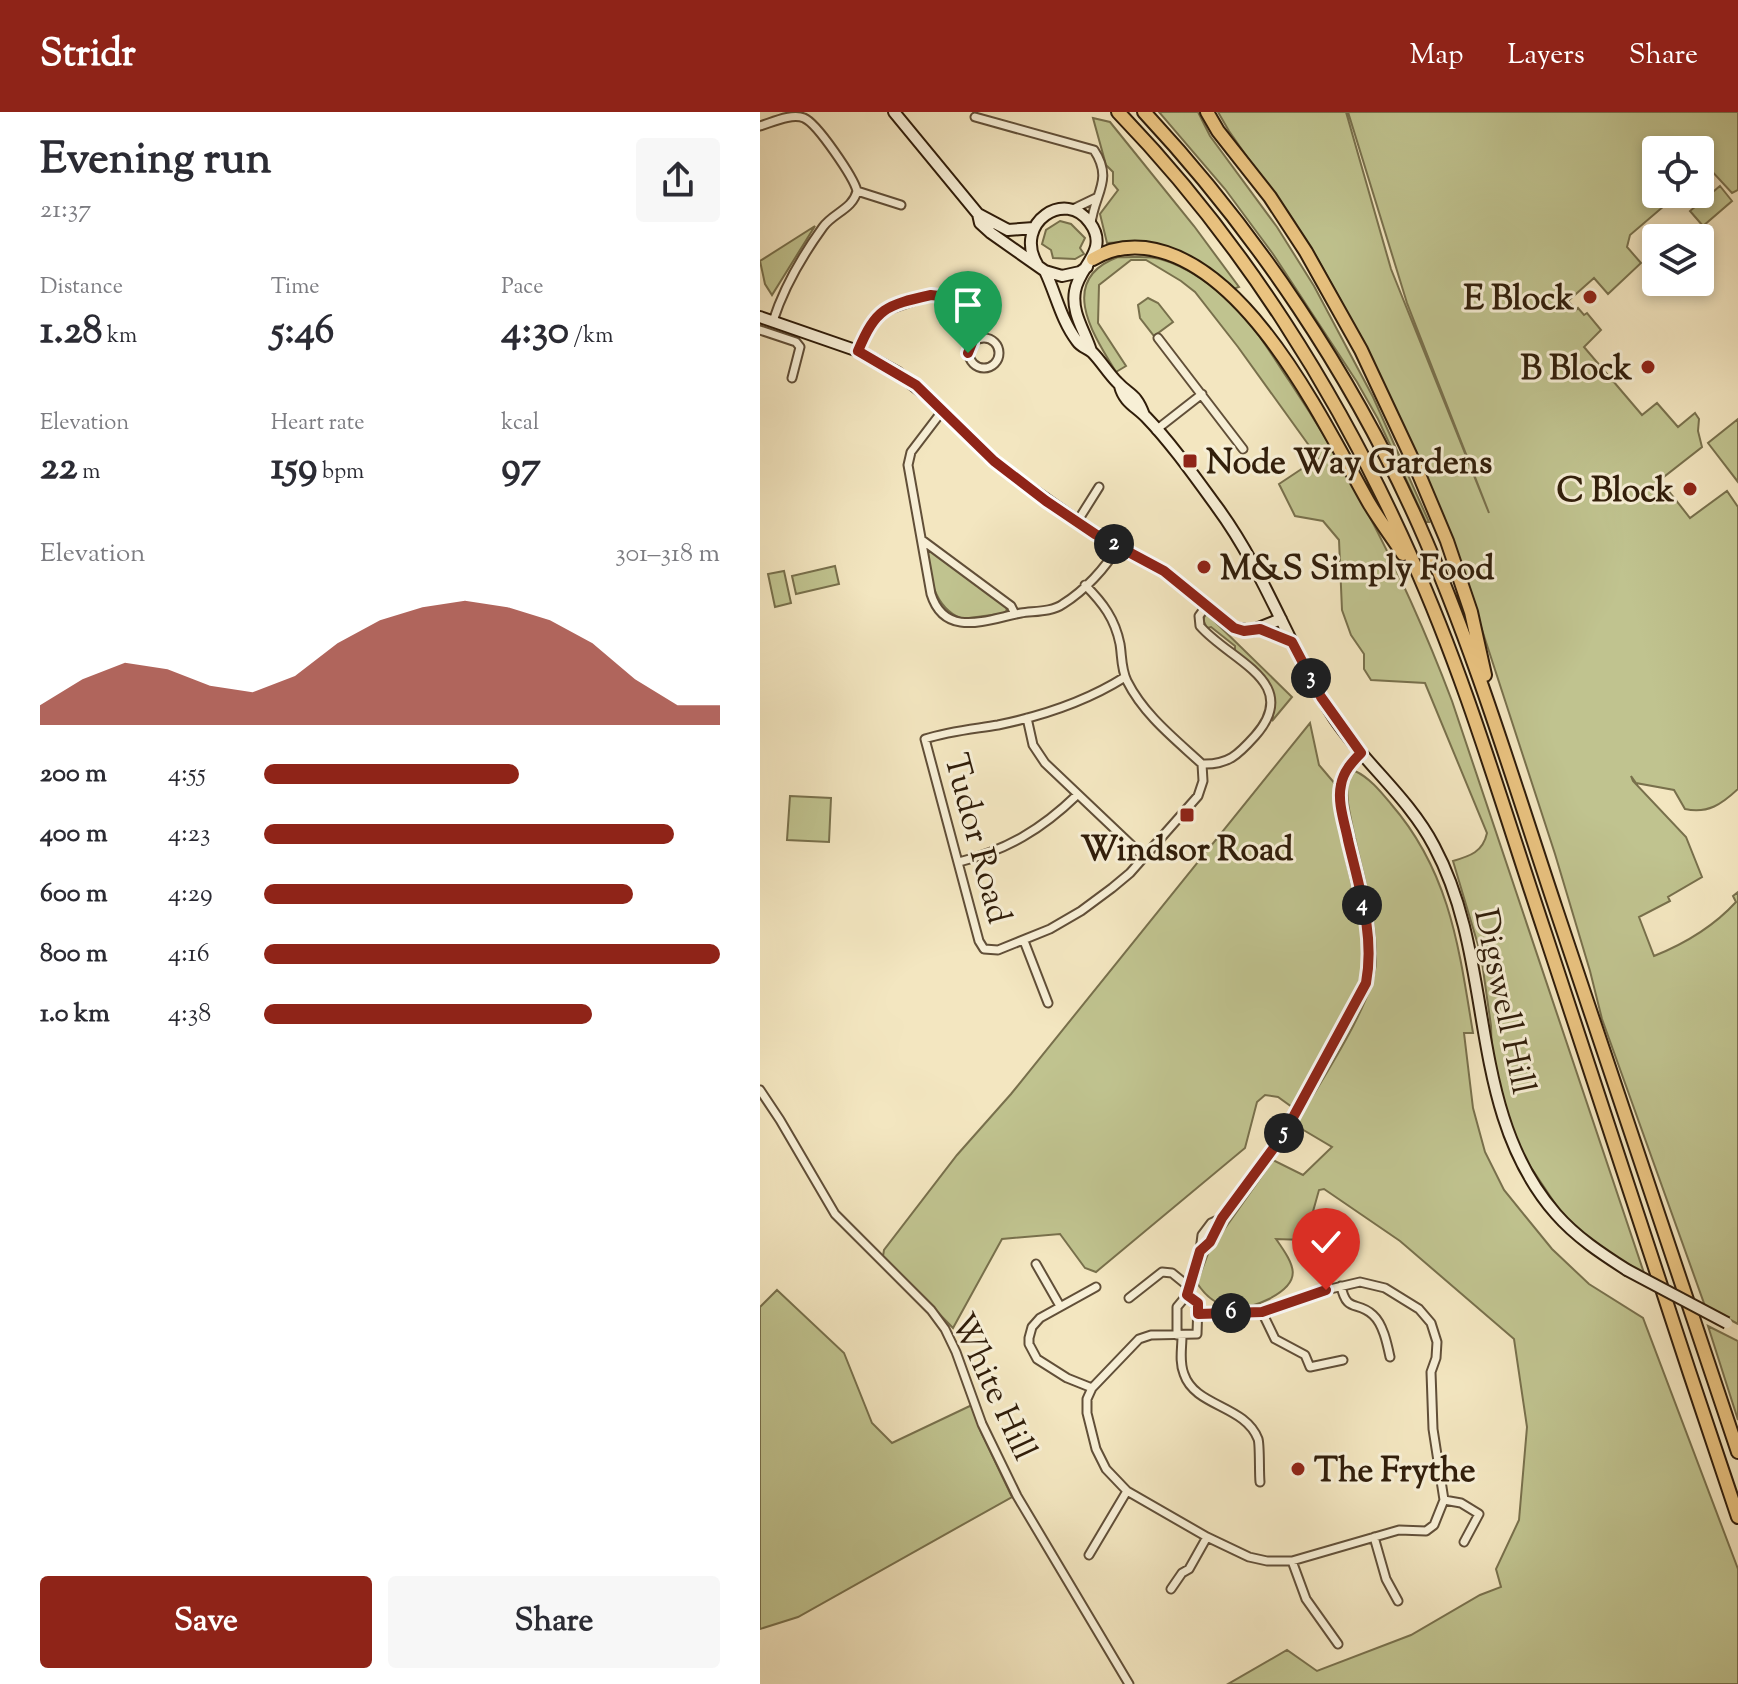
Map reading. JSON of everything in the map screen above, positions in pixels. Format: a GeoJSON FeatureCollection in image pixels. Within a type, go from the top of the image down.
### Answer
{"type":"FeatureCollection","features":[{"type":"Feature","properties":{"kind":"highway"},"geometry":{"type":"LineString","coordinates":[[1118,112],[1224,238],[1295,340],[1372,473],[1421,579],[1486,755],[1738,1517]]}},
{"type":"Feature","properties":{"kind":"highway"},"geometry":{"type":"LineString","coordinates":[[1144,112],[1203,179],[1302,314],[1353,399],[1419,524],[1469,649],[1738,1452]]}},
{"type":"Feature","properties":{"kind":"highway"},"geometry":{"type":"LineString","coordinates":[[1207,112],[1306,252],[1361,350],[1404,441],[1463,585],[1502,746]]}},
{"type":"Feature","properties":{"kind":"highway"},"geometry":{"type":"LineString","coordinates":[[1090,263],[1117,248],[1154,249],[1194,265],[1232,294],[1263,330],[1305,393],[1371,506],[1421,579]]}},
{"type":"Feature","properties":{"kind":"main road"},"geometry":{"type":"LineString","coordinates":[[894,112],[978,214],[1008,230],[1034,228]]}},
{"type":"Feature","properties":{"kind":"main road"},"geometry":{"type":"LineString","coordinates":[[1041,267],[1030,246],[1034,228],[1050,212],[1071,210],[1079,213],[1091,224],[1097,241],[1090,263],[1075,287],[1074,301],[1091,351]]}},
{"type":"Feature","properties":{"kind":"main road"},"geometry":{"type":"LineString","coordinates":[[978,214],[980,223],[991,233],[1041,267],[1062,276],[1080,272],[1090,263]]}},
{"type":"Feature","properties":{"kind":"main road","name":"Digswell Hill"},"geometry":{"type":"LineString","coordinates":[[1041,267],[1080,345],[1091,351],[1120,386],[1129,390],[1139,402],[1144,415],[1232,528],[1321,697],[1361,753],[1424,830],[1452,885],[1471,961],[1491,1079],[1508,1137],[1520,1162],[1556,1215],[1579,1236],[1627,1270],[1738,1330]]}},
{"type":"Feature","properties":{"kind":"main road"},"geometry":{"type":"LineString","coordinates":[[760,317],[858,351],[907,379],[1004,470],[1077,522],[1157,566],[1234,628],[1244,631],[1260,629],[1281,619]]}},
{"type":"Feature","properties":{"kind":"main road"},"geometry":{"type":"LineString","coordinates":[[1260,629],[1292,642]]}},
{"type":"Feature","properties":{"kind":"street"},"geometry":{"type":"LineString","coordinates":[[760,126],[794,117],[809,121],[853,179],[857,191],[851,204],[822,229],[782,292],[773,321]]}},
{"type":"Feature","properties":{"kind":"street"},"geometry":{"type":"LineString","coordinates":[[975,117],[1094,150],[1104,179],[1096,198],[1091,224]]}},
{"type":"Feature","properties":{"kind":"street"},"geometry":{"type":"LineString","coordinates":[[857,191],[901,205]]}},
{"type":"Feature","properties":{"kind":"street"},"geometry":{"type":"LineString","coordinates":[[1071,210],[1096,198]]}},
{"type":"Feature","properties":{"kind":"street"},"geometry":{"type":"LineString","coordinates":[[858,351],[879,313],[931,295],[938,295],[950,303],[957,324],[972,343]]}},
{"type":"Feature","properties":{"kind":"street"},"geometry":{"type":"LineString","coordinates":[[760,330],[796,342],[800,347],[792,378]]}},
{"type":"Feature","properties":{"kind":"street"},"geometry":{"type":"LineString","coordinates":[[981,338],[995,342],[999,351],[994,365],[985,369],[971,362],[968,353],[972,343],[981,338]]}},
{"type":"Feature","properties":{"kind":"street"},"geometry":{"type":"LineString","coordinates":[[1158,338],[1243,449]]}},
{"type":"Feature","properties":{"kind":"street"},"geometry":{"type":"LineString","coordinates":[[1156,430],[1202,394]]}},
{"type":"Feature","properties":{"kind":"street"},"geometry":{"type":"LineString","coordinates":[[943,410],[908,459],[931,594],[939,610],[963,623],[1058,607],[1107,563],[1118,546]]}},
{"type":"Feature","properties":{"kind":"street"},"geometry":{"type":"LineString","coordinates":[[1077,522],[1099,487]]}},
{"type":"Feature","properties":{"kind":"street"},"geometry":{"type":"LineString","coordinates":[[922,540],[1011,606],[1015,614]]}},
{"type":"Feature","properties":{"kind":"street"},"geometry":{"type":"LineString","coordinates":[[1048,1003],[1024,941],[1081,911],[1112,888],[1198,796],[1203,781],[1202,764],[1147,712],[1125,677],[1114,622],[1104,604],[1085,585]]}},
{"type":"Feature","properties":{"kind":"street"},"geometry":{"type":"LineString","coordinates":[[1202,764],[1229,762],[1241,752],[1266,723],[1271,706],[1269,690],[1258,675],[1200,626],[1199,616],[1207,605]]}},
{"type":"Feature","properties":{"kind":"street"},"geometry":{"type":"LineString","coordinates":[[1125,677],[1084,698],[1027,718],[1038,754],[1144,857]]}},
{"type":"Feature","properties":{"kind":"street","name":"Tudor Road"},"geometry":{"type":"LineString","coordinates":[[1024,941],[993,951],[984,949],[925,739],[1027,718]]}},
{"type":"Feature","properties":{"kind":"street"},"geometry":{"type":"LineString","coordinates":[[1260,1482],[1258,1439],[1243,1420],[1201,1394],[1187,1380],[1181,1364],[1177,1307],[1187,1290],[1200,1251],[1284,1134],[1366,983],[1371,960],[1368,931],[1340,790],[1346,771],[1361,753]]}},
{"type":"Feature","properties":{"kind":"street"},"geometry":{"type":"LineString","coordinates":[[959,862],[996,852],[1026,837],[1077,795]]}},
{"type":"Feature","properties":{"kind":"street","name":"White Hill"},"geometry":{"type":"LineString","coordinates":[[760,1090],[835,1214],[931,1310],[945,1329],[982,1424],[1017,1496],[1129,1684]]}},
{"type":"Feature","properties":{"kind":"street"},"geometry":{"type":"LineString","coordinates":[[1036,1264],[1060,1306]]}},
{"type":"Feature","properties":{"kind":"street"},"geometry":{"type":"LineString","coordinates":[[1129,1298],[1162,1272],[1172,1273],[1198,1303],[1198,1314],[1197,1334],[1151,1335],[1139,1339],[1092,1388],[1087,1399],[1087,1413],[1096,1449],[1106,1469],[1127,1491],[1207,1537],[1258,1560],[1292,1561],[1399,1530],[1430,1529],[1439,1516],[1444,1500],[1433,1429],[1431,1372],[1437,1350],[1431,1323],[1419,1309],[1385,1288],[1360,1282],[1262,1312],[1198,1314]]}},
{"type":"Feature","properties":{"kind":"street"},"geometry":{"type":"LineString","coordinates":[[1341,1286],[1349,1305],[1364,1309],[1375,1317],[1385,1336],[1390,1357]]}},
{"type":"Feature","properties":{"kind":"street"},"geometry":{"type":"LineString","coordinates":[[1092,1388],[1067,1378],[1037,1359],[1029,1344],[1036,1321],[1096,1287]]}},
{"type":"Feature","properties":{"kind":"street"},"geometry":{"type":"LineString","coordinates":[[1262,1312],[1275,1339],[1305,1355],[1310,1367],[1343,1360]]}},
{"type":"Feature","properties":{"kind":"street"},"geometry":{"type":"LineString","coordinates":[[1089,1555],[1127,1491]]}},
{"type":"Feature","properties":{"kind":"street"},"geometry":{"type":"LineString","coordinates":[[1444,1500],[1461,1503],[1479,1514],[1464,1542]]}},
{"type":"Feature","properties":{"kind":"street"},"geometry":{"type":"LineString","coordinates":[[1171,1589],[1182,1573],[1189,1569],[1207,1537]]}},
{"type":"Feature","properties":{"kind":"street"},"geometry":{"type":"LineString","coordinates":[[1374,1537],[1386,1579],[1398,1601]]}},
{"type":"Feature","properties":{"kind":"street"},"geometry":{"type":"LineString","coordinates":[[1292,1561],[1306,1599],[1338,1644]]}},
{"type":"Feature","properties":{"kind":"green space"},"geometry":{"type":"Polygon","coordinates":[[[1159,112],[1198,112],[1210,136],[1277,227],[1314,286],[1373,397],[1429,522],[1426,522],[1378,419],[1357,382],[1273,254],[1225,189],[1159,112]]]}},
{"type":"Feature","properties":{"kind":"green space"},"geometry":{"type":"Polygon","coordinates":[[[1218,112],[1346,112],[1391,269],[1489,513],[1407,303],[1348,112],[1738,112],[1738,190],[1732,193],[1714,173],[1714,136],[1642,136],[1642,208],[1662,208],[1630,235],[1627,247],[1641,263],[1608,294],[1594,278],[1568,301],[1576,310],[1578,308],[1584,315],[1587,313],[1601,330],[1584,347],[1642,415],[1657,403],[1678,427],[1695,413],[1699,419],[1702,447],[1660,480],[1690,518],[1727,491],[1738,507],[1738,789],[1714,806],[1693,810],[1685,809],[1674,790],[1636,783],[1631,776],[1633,781],[1686,837],[1702,877],[1668,897],[1670,901],[1639,917],[1654,956],[1708,926],[1736,902],[1733,896],[1738,892],[1738,1324],[1705,1306],[1602,1019],[1555,854],[1458,556],[1376,369],[1347,312],[1316,256],[1218,112]]]}},
{"type":"Feature","properties":{"kind":"green space"},"geometry":{"type":"Polygon","coordinates":[[[1093,118],[1110,122],[1239,287],[1233,289],[1189,258],[1160,246],[1107,243],[1100,214],[1118,190],[1113,184],[1113,172],[1106,165],[1093,118]]]}},
{"type":"Feature","properties":{"kind":"green space"},"geometry":{"type":"Polygon","coordinates":[[[1720,186],[1732,201],[1705,224],[1701,224],[1690,211],[1694,208],[1714,208],[1714,191],[1720,186]]]}},
{"type":"Feature","properties":{"kind":"green space"},"geometry":{"type":"Polygon","coordinates":[[[1060,221],[1071,224],[1085,238],[1080,248],[1084,254],[1075,259],[1053,258],[1051,250],[1042,244],[1046,230],[1060,221]]]}},
{"type":"Feature","properties":{"kind":"green space"},"geometry":{"type":"Polygon","coordinates":[[[815,226],[772,295],[765,284],[760,261],[815,226]]]}},
{"type":"Feature","properties":{"kind":"green space"},"geometry":{"type":"Polygon","coordinates":[[[1118,257],[1150,257],[1170,262],[1201,279],[1236,308],[1251,325],[1314,420],[1380,537],[1452,701],[1644,1273],[1627,1266],[1580,1231],[1560,1211],[1524,1157],[1512,1130],[1492,1057],[1481,955],[1453,861],[1479,849],[1487,833],[1425,683],[1371,680],[1364,669],[1364,654],[1351,635],[1342,610],[1339,540],[1323,521],[1295,516],[1279,484],[1318,458],[1195,292],[1146,260],[1131,260],[1099,285],[1098,323],[1126,366],[1116,372],[1091,326],[1084,294],[1088,280],[1099,267],[1118,257]]]}},
{"type":"Feature","properties":{"kind":"green space"},"geometry":{"type":"Polygon","coordinates":[[[1148,298],[1158,303],[1173,322],[1154,336],[1140,318],[1138,305],[1148,298]]]}},
{"type":"Feature","properties":{"kind":"green space"},"geometry":{"type":"Polygon","coordinates":[[[1738,419],[1738,482],[1708,443],[1738,419]]]}},
{"type":"Feature","properties":{"kind":"green space"},"geometry":{"type":"Polygon","coordinates":[[[927,547],[1007,607],[1006,613],[962,619],[952,614],[934,589],[927,547]]]}},
{"type":"Feature","properties":{"kind":"green space"},"geometry":{"type":"Polygon","coordinates":[[[835,566],[839,584],[796,594],[792,576],[835,566]]]}},
{"type":"Feature","properties":{"kind":"green space"},"geometry":{"type":"Polygon","coordinates":[[[784,571],[791,603],[775,607],[768,574],[784,571]]]}},
{"type":"Feature","properties":{"kind":"green space"},"geometry":{"type":"Polygon","coordinates":[[[1206,613],[1292,697],[1272,721],[1271,688],[1253,666],[1235,651],[1235,646],[1211,627],[1207,628],[1203,620],[1206,613]]]}},
{"type":"Feature","properties":{"kind":"green space"},"geometry":{"type":"Polygon","coordinates":[[[1310,723],[1319,765],[1336,785],[1341,837],[1364,940],[1365,960],[1362,979],[1354,998],[1292,1107],[1278,1097],[1265,1095],[1257,1102],[1245,1148],[1096,1272],[1085,1268],[1060,1234],[1002,1239],[953,1328],[883,1256],[884,1250],[957,1155],[1011,1094],[1310,723]]]}},
{"type":"Feature","properties":{"kind":"green space"},"geometry":{"type":"Polygon","coordinates":[[[1355,771],[1379,790],[1411,830],[1427,857],[1449,912],[1473,1033],[1464,1033],[1473,1108],[1485,1152],[1504,1190],[1552,1249],[1589,1284],[1643,1318],[1738,1569],[1738,1684],[1228,1684],[1287,1650],[1317,1671],[1411,1635],[1480,1595],[1501,1587],[1496,1569],[1519,1520],[1527,1427],[1514,1339],[1400,1241],[1324,1189],[1319,1190],[1305,1240],[1276,1239],[1288,1257],[1293,1272],[1288,1286],[1259,1303],[1229,1307],[1212,1299],[1197,1283],[1209,1251],[1273,1160],[1303,1175],[1332,1147],[1295,1125],[1356,1021],[1373,978],[1376,961],[1373,921],[1347,790],[1348,781],[1355,771]]]}},
{"type":"Feature","properties":{"kind":"green space"},"geometry":{"type":"Polygon","coordinates":[[[790,796],[831,798],[829,842],[787,840],[790,796]]]}},
{"type":"Feature","properties":{"kind":"green space"},"geometry":{"type":"Polygon","coordinates":[[[777,1290],[844,1353],[872,1423],[892,1443],[972,1405],[981,1432],[1012,1497],[798,1617],[760,1629],[760,1307],[777,1290]]]}},
{"type":"Feature","properties":{"kind":"green space"},"geometry":{"type":"Polygon","coordinates":[[[1708,1326],[1738,1341],[1738,1420],[1708,1326]]]}},
{"type":"Feature","properties":{"kind":"place","name":"E Block"},"geometry":{"type":"Point","coordinates":[1590,297]}},
{"type":"Feature","properties":{"kind":"place","name":"B Block"},"geometry":{"type":"Point","coordinates":[1648,367]}},
{"type":"Feature","properties":{"kind":"place","name":"Node Way Gardens"},"geometry":{"type":"Point","coordinates":[1190,461]}},
{"type":"Feature","properties":{"kind":"place","name":"C Block"},"geometry":{"type":"Point","coordinates":[1690,489]}},
{"type":"Feature","properties":{"kind":"place","name":"M&S Simply Food"},"geometry":{"type":"Point","coordinates":[1204,567]}},
{"type":"Feature","properties":{"kind":"place","name":"Windsor Road"},"geometry":{"type":"Point","coordinates":[1187,815]}},
{"type":"Feature","properties":{"kind":"place","name":"The Frythe"},"geometry":{"type":"Point","coordinates":[1298,1469]}},
{"type":"Feature","properties":{"kind":"route"},"geometry":{"type":"LineString","coordinates":[[968,353],[972,343],[957,324],[950,303],[938,295],[879,313],[858,351],[916,385],[994,461],[1046,501],[1095,534],[1164,571],[1234,628],[1239,631],[1260,629],[1292,642],[1321,697],[1361,753],[1346,771],[1340,790],[1368,931],[1371,960],[1366,983],[1284,1134],[1222,1218],[1210,1242],[1200,1251],[1187,1295],[1198,1303],[1198,1314],[1262,1312],[1326,1290]]}}]}
